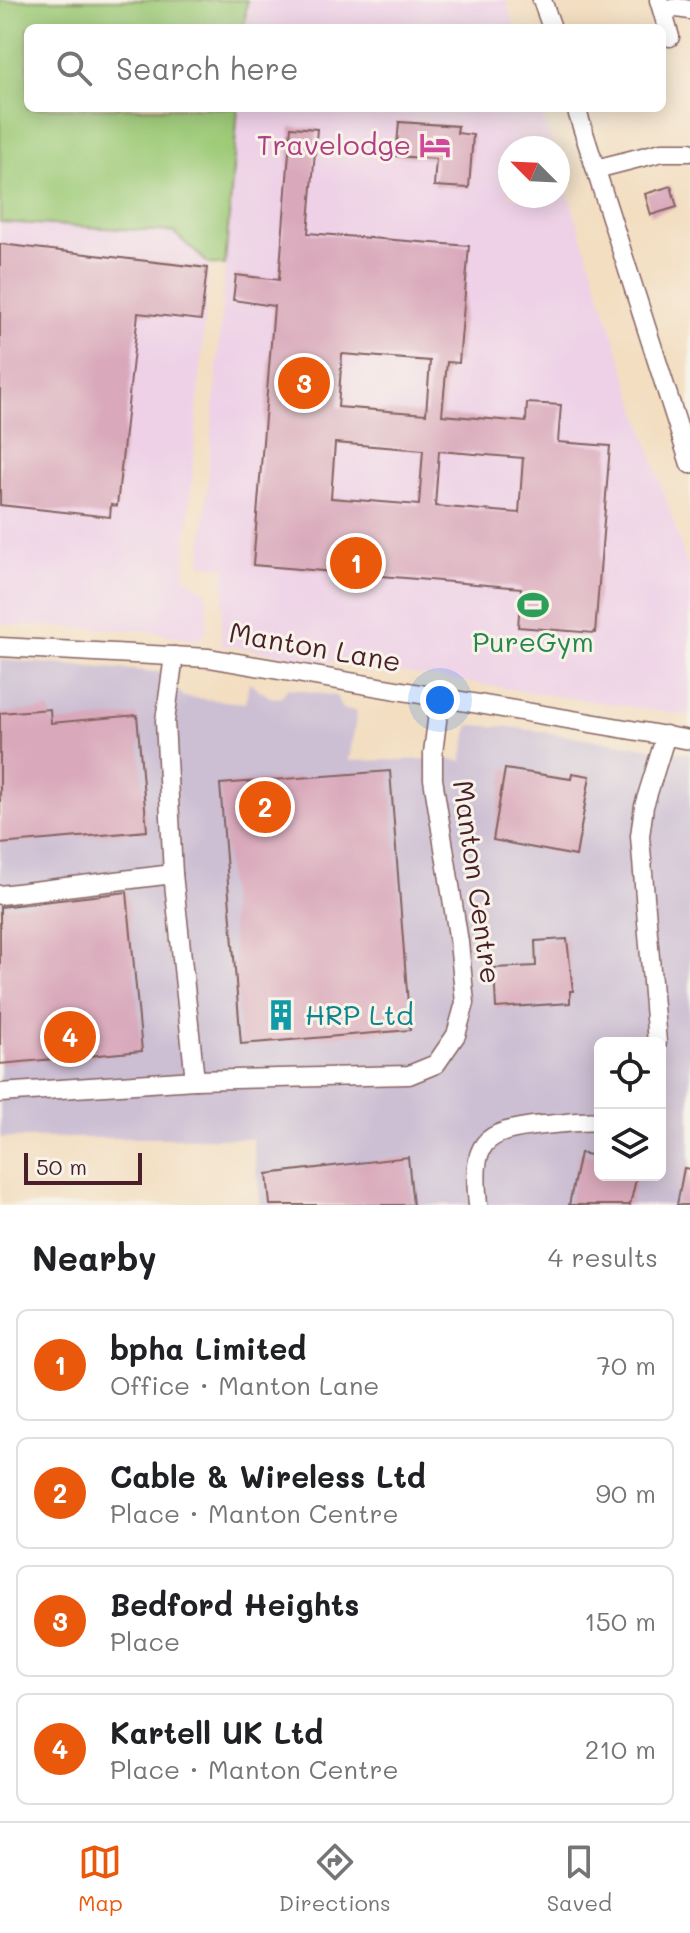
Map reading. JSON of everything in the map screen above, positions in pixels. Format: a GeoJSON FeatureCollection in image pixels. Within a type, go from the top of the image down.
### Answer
{"type":"FeatureCollection","features":[{"type":"Feature","properties":{"kind":"street"},"geometry":{"type":"LineString","coordinates":[[542,0],[551,24]]}},
{"type":"Feature","properties":{"kind":"street"},"geometry":{"type":"LineString","coordinates":[[670,37],[661,6],[690,10]]}},
{"type":"Feature","properties":{"kind":"street"},"geometry":{"type":"LineString","coordinates":[[577,112],[690,464]]}},
{"type":"Feature","properties":{"kind":"street"},"geometry":{"type":"LineString","coordinates":[[596,169],[662,152],[690,152]]}},
{"type":"Feature","properties":{"kind":"street","name":"Manton Lane"},"geometry":{"type":"LineString","coordinates":[[0,647],[209,658],[690,740]]}},
{"type":"Feature","properties":{"kind":"street"},"geometry":{"type":"LineString","coordinates":[[174,656],[165,721],[173,874],[195,1080]]}},
{"type":"Feature","properties":{"kind":"street","name":"Manton Centre"},"geometry":{"type":"LineString","coordinates":[[0,1093],[195,1080],[409,1075],[436,1064],[456,1035],[465,1003],[459,942],[433,779],[440,697]]}},
{"type":"Feature","properties":{"kind":"street"},"geometry":{"type":"LineString","coordinates":[[657,1037],[640,836],[644,806],[666,735]]}},
{"type":"Feature","properties":{"kind":"street"},"geometry":{"type":"LineString","coordinates":[[0,895],[173,874]]}},
{"type":"Feature","properties":{"kind":"street"},"geometry":{"type":"LineString","coordinates":[[478,1205],[475,1173],[477,1158],[486,1141],[502,1131],[520,1127],[594,1122]]}},
{"type":"Feature","properties":{"kind":"shaded area"},"geometry":{"type":"Polygon","coordinates":[[[247,0],[506,0],[514,24],[244,24],[247,0]]]}},
{"type":"Feature","properties":{"kind":"shaded area"},"geometry":{"type":"Polygon","coordinates":[[[238,112],[542,112],[549,136],[498,136],[498,208],[570,208],[570,199],[690,574],[690,716],[220,645],[225,567],[201,565],[238,112]]]}},
{"type":"Feature","properties":{"kind":"shaded area"},"geometry":{"type":"Polygon","coordinates":[[[0,222],[173,232],[209,264],[184,576],[207,592],[207,629],[198,641],[148,631],[0,624],[0,222]]]}},
{"type":"Feature","properties":{"kind":"shaded area"},"geometry":{"type":"Polygon","coordinates":[[[0,660],[159,672],[184,697],[245,703],[249,683],[270,697],[280,698],[288,688],[336,696],[342,709],[357,711],[349,761],[462,761],[469,725],[510,727],[690,754],[690,1205],[261,1205],[252,1138],[0,1138],[0,660]]]}},
{"type":"Feature","properties":{"kind":"green space"},"geometry":{"type":"Polygon","coordinates":[[[0,0],[247,0],[244,24],[24,24],[24,112],[238,112],[225,265],[209,264],[173,232],[0,222],[0,0]]]}},
{"type":"Feature","properties":{"kind":"building","name":"Travelodge"},"geometry":{"type":"Polygon","coordinates":[[[399,122],[458,126],[457,133],[473,135],[469,188],[434,186],[436,159],[396,156],[399,122]]]}},
{"type":"Feature","properties":{"kind":"building"},"geometry":{"type":"Polygon","coordinates":[[[291,127],[317,129],[308,233],[469,246],[459,363],[447,362],[442,415],[526,422],[527,403],[561,405],[558,442],[610,446],[595,633],[518,627],[521,588],[253,565],[274,306],[233,300],[236,275],[279,280],[291,127]],[[342,354],[338,407],[426,414],[430,361],[342,354]],[[335,443],[331,498],[419,505],[423,450],[335,443]],[[439,451],[435,506],[519,513],[523,458],[439,451]]]}},
{"type":"Feature","properties":{"kind":"building"},"geometry":{"type":"Polygon","coordinates":[[[671,186],[677,207],[651,215],[645,194],[671,186]]]}},
{"type":"Feature","properties":{"kind":"building"},"geometry":{"type":"Polygon","coordinates":[[[0,244],[207,268],[201,320],[138,313],[117,506],[111,505],[110,517],[0,505],[0,244]]]}},
{"type":"Feature","properties":{"kind":"building"},"geometry":{"type":"Polygon","coordinates":[[[50,709],[51,723],[137,715],[147,831],[0,844],[0,713],[50,709]]]}},
{"type":"Feature","properties":{"kind":"building"},"geometry":{"type":"Polygon","coordinates":[[[505,769],[571,779],[572,773],[590,776],[576,856],[493,840],[505,769]]]}},
{"type":"Feature","properties":{"kind":"building"},"geometry":{"type":"Polygon","coordinates":[[[390,771],[410,1030],[241,1044],[220,784],[390,771]]]}},
{"type":"Feature","properties":{"kind":"building"},"geometry":{"type":"Polygon","coordinates":[[[127,892],[142,1051],[0,1064],[0,907],[127,892]]]}},
{"type":"Feature","properties":{"kind":"building"},"geometry":{"type":"Polygon","coordinates":[[[567,939],[573,991],[570,991],[570,1003],[496,1008],[494,968],[536,966],[535,941],[567,939]]]}},
{"type":"Feature","properties":{"kind":"building"},"geometry":{"type":"Polygon","coordinates":[[[580,1153],[594,1156],[594,1181],[636,1181],[630,1205],[569,1205],[580,1153]]]}},
{"type":"Feature","properties":{"kind":"building"},"geometry":{"type":"Polygon","coordinates":[[[408,1157],[413,1205],[270,1205],[267,1174],[408,1157]]]}},
{"type":"Feature","properties":{"kind":"building"},"geometry":{"type":"Polygon","coordinates":[[[684,1168],[690,1169],[690,1205],[677,1205],[684,1168]]]}},
{"type":"Feature","properties":{"kind":"place","name":"Travelodge"},"geometry":{"type":"Point","coordinates":[435,145]}},
{"type":"Feature","properties":{"kind":"place","name":"Bedford Heights"},"geometry":{"type":"Point","coordinates":[304,383]}},
{"type":"Feature","properties":{"kind":"place","name":"bpha Limited"},"geometry":{"type":"Point","coordinates":[356,563]}},
{"type":"Feature","properties":{"kind":"place","name":"PureGym"},"geometry":{"type":"Point","coordinates":[533,605]}},
{"type":"Feature","properties":{"kind":"place","name":"Cable & Wireless Ltd"},"geometry":{"type":"Point","coordinates":[265,807]}},
{"type":"Feature","properties":{"kind":"place","name":"HRP Ltd"},"geometry":{"type":"Point","coordinates":[281,1015]}},
{"type":"Feature","properties":{"kind":"place","name":"Kartell UK Ltd"},"geometry":{"type":"Point","coordinates":[70,1037]}}]}
